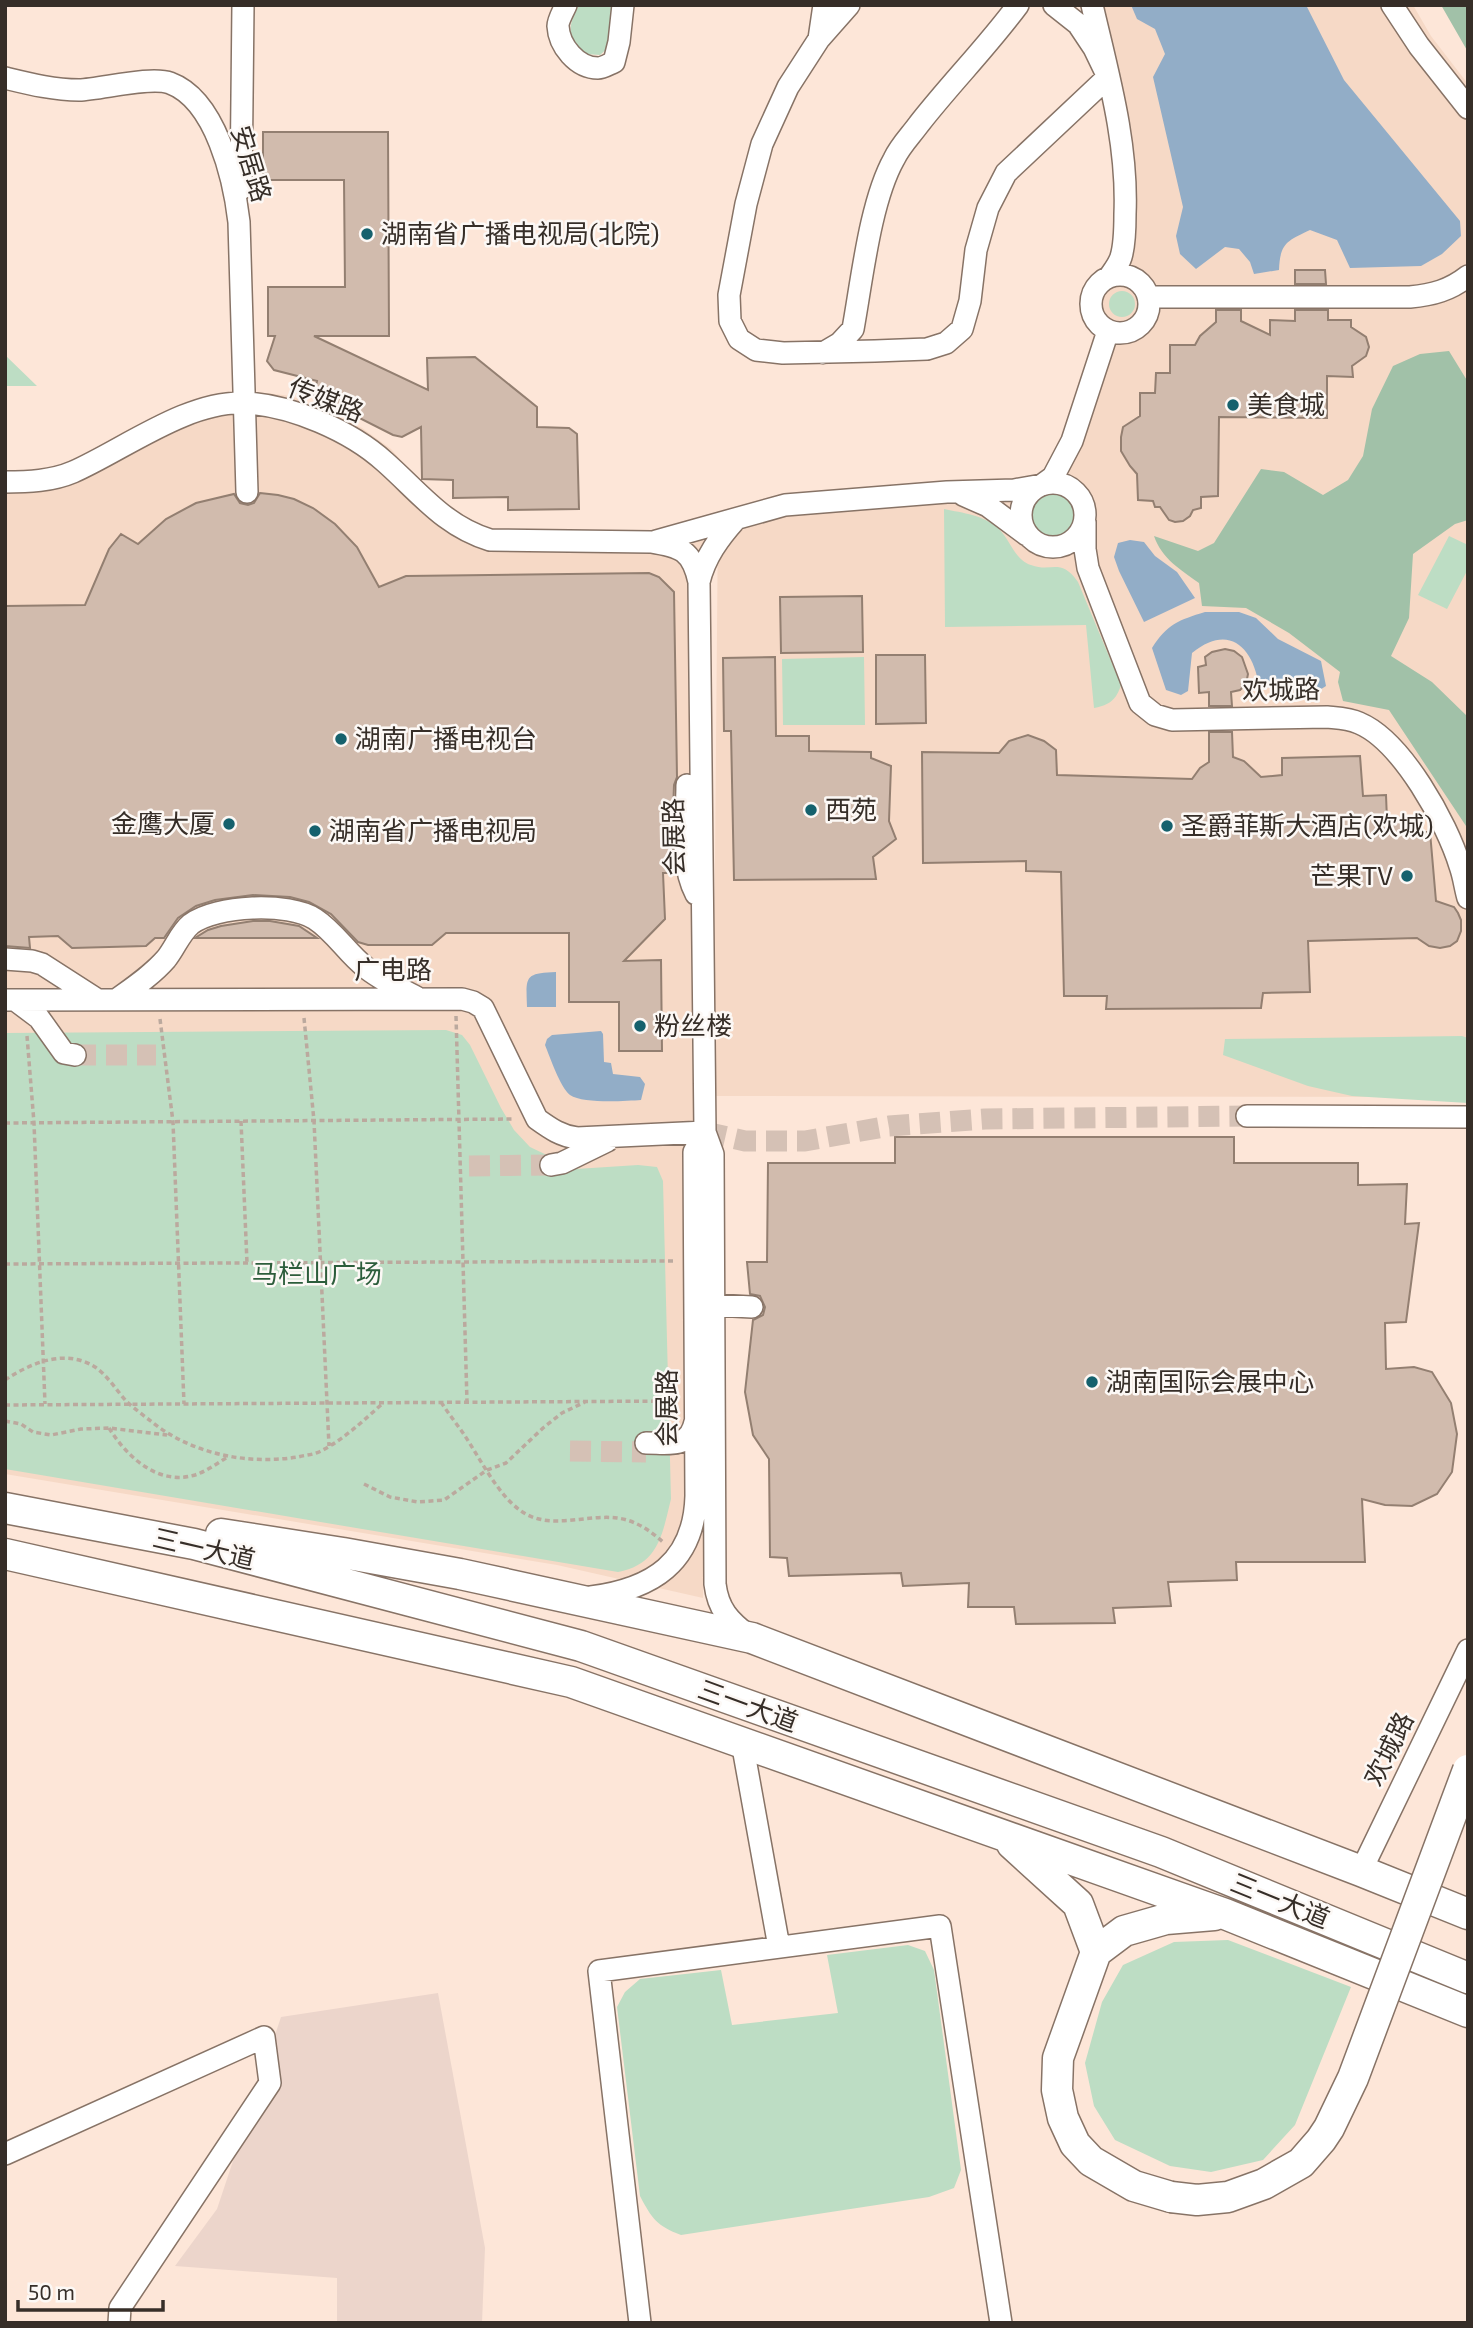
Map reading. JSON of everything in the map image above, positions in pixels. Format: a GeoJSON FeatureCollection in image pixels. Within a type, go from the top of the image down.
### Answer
{"type":"FeatureCollection","features":[{"type":"Feature","properties":{"kind":"highway"},"geometry":{"type":"LineString","coordinates":[[5,1502],[343,1553],[460,1574],[752,1638],[1468,1914]]}},
{"type":"Feature","properties":{"kind":"highway","name":"三一大道"},"geometry":{"type":"LineString","coordinates":[[5,1508],[194,1544],[581,1646],[1161,1852],[1468,1978]]}},
{"type":"Feature","properties":{"kind":"highway","name":"三一大道"},"geometry":{"type":"LineString","coordinates":[[5,1554],[571,1682],[1225,1914],[1468,2012]]}},
{"type":"Feature","properties":{"kind":"highway"},"geometry":{"type":"LineString","coordinates":[[1225,1914],[1166,1919],[1124,1931],[1096,1952],[1058,2057],[1057,2090],[1063,2118],[1075,2144],[1091,2161],[1134,2186],[1171,2197],[1197,2200],[1228,2197],[1264,2184],[1301,2163],[1321,2140],[1353,2078],[1468,1770]]}},
{"type":"Feature","properties":{"kind":"highway"},"geometry":{"type":"LineString","coordinates":[[1002,1835],[1078,1903],[1096,1952]]}},
{"type":"Feature","properties":{"kind":"street"},"geometry":{"type":"LineString","coordinates":[[239,222],[243,124],[243,5]]}},
{"type":"Feature","properties":{"kind":"street"},"geometry":{"type":"LineString","coordinates":[[566,5],[558,24],[562,45],[587,66],[600,68],[614,62],[620,43],[623,5]]}},
{"type":"Feature","properties":{"kind":"street"},"geometry":{"type":"LineString","coordinates":[[819,39],[824,5]]}},
{"type":"Feature","properties":{"kind":"street"},"geometry":{"type":"LineString","coordinates":[[849,5],[819,39],[788,87],[762,144],[746,204],[730,295],[730,321],[739,339],[756,350],[783,353],[875,352],[927,349],[946,343],[962,329],[970,301],[976,250],[988,208],[1006,173],[1108,77]]}},
{"type":"Feature","properties":{"kind":"street"},"geometry":{"type":"LineString","coordinates":[[823,353],[840,343],[853,329],[877,205],[884,178],[895,157],[1018,5]]}},
{"type":"Feature","properties":{"kind":"street"},"geometry":{"type":"LineString","coordinates":[[1054,5],[1078,24],[1094,48],[1108,77]]}},
{"type":"Feature","properties":{"kind":"street"},"geometry":{"type":"LineString","coordinates":[[1092,5],[1124,152],[1124,239],[1121,260],[1110,276]]}},
{"type":"Feature","properties":{"kind":"street"},"geometry":{"type":"LineString","coordinates":[[1392,5],[1419,46],[1468,108]]}},
{"type":"Feature","properties":{"kind":"street","name":"安居路"},"geometry":{"type":"LineString","coordinates":[[5,78],[50,88],[81,90],[169,82],[186,93],[207,117],[235,188],[239,222],[247,492]]}},
{"type":"Feature","properties":{"kind":"street"},"geometry":{"type":"LineString","coordinates":[[1124,239],[1129,261],[1143,289],[1147,315],[1135,329],[1117,334],[1099,326],[1093,318],[1090,298],[1094,288],[1110,276],[1120,275],[1143,289],[1421,296],[1432,295],[1455,286],[1468,276]]}},
{"type":"Feature","properties":{"kind":"street"},"geometry":{"type":"LineString","coordinates":[[853,329],[861,342],[875,352]]}},
{"type":"Feature","properties":{"kind":"street"},"geometry":{"type":"LineString","coordinates":[[1072,441],[1071,466],[1084,504],[1085,522],[1076,538],[1068,544],[1041,544],[1026,533],[1021,514],[1027,496],[1053,477],[1072,441],[1108,331]]}},
{"type":"Feature","properties":{"kind":"street","name":"传媒路"},"geometry":{"type":"LineString","coordinates":[[5,482],[52,479],[72,472],[167,423],[205,409],[244,403],[311,418],[358,440],[448,520],[470,534],[490,540],[651,542]]}},
{"type":"Feature","properties":{"kind":"street"},"geometry":{"type":"LineString","coordinates":[[651,542],[785,505],[947,492],[1014,490],[1053,483],[1063,484],[1080,496]]}},
{"type":"Feature","properties":{"kind":"street"},"geometry":{"type":"LineString","coordinates":[[947,492],[967,496],[988,506],[1041,544],[1068,554],[1088,568]]}},
{"type":"Feature","properties":{"kind":"street"},"geometry":{"type":"LineString","coordinates":[[699,582],[703,566],[713,547],[736,519]]}},
{"type":"Feature","properties":{"kind":"street","name":"欢城路"},"geometry":{"type":"LineString","coordinates":[[1085,522],[1084,549],[1088,568],[1140,703],[1155,715],[1172,720],[1327,717],[1345,718],[1361,723],[1398,755],[1429,799],[1447,833],[1460,866],[1468,898]]}},
{"type":"Feature","properties":{"kind":"street"},"geometry":{"type":"LineString","coordinates":[[651,542],[674,546],[685,553],[695,564],[699,582]]}},
{"type":"Feature","properties":{"kind":"street","name":"会展路"},"geometry":{"type":"LineString","coordinates":[[699,582],[705,1132],[713,1154],[709,1306],[717,1599],[726,1617],[752,1638]]}},
{"type":"Feature","properties":{"kind":"street"},"geometry":{"type":"LineString","coordinates":[[5,959],[42,964],[107,1000],[152,972],[191,925],[211,914],[241,909],[289,909],[315,918],[365,967],[417,998]]}},
{"type":"Feature","properties":{"kind":"street","name":"广电路"},"geometry":{"type":"LineString","coordinates":[[10,1000],[455,998],[473,1002],[483,1008],[537,1119]]}},
{"type":"Feature","properties":{"kind":"street"},"geometry":{"type":"LineString","coordinates":[[10,1000],[39,1018],[64,1053],[75,1055]]}},
{"type":"Feature","properties":{"kind":"street"},"geometry":{"type":"LineString","coordinates":[[1247,1115],[1468,1117]]}},
{"type":"Feature","properties":{"kind":"street"},"geometry":{"type":"LineString","coordinates":[[537,1119],[564,1136],[578,1138],[705,1132]]}},
{"type":"Feature","properties":{"kind":"street","name":"会展路"},"geometry":{"type":"LineString","coordinates":[[564,1597],[584,1598],[623,1592],[661,1574],[672,1565],[688,1539],[695,1509],[695,1411],[709,1306],[695,1261],[694,1152],[705,1132]]}},
{"type":"Feature","properties":{"kind":"street"},"geometry":{"type":"LineString","coordinates":[[551,1165],[562,1163],[616,1137]]}},
{"type":"Feature","properties":{"kind":"street"},"geometry":{"type":"LineString","coordinates":[[709,1306],[752,1307]]}},
{"type":"Feature","properties":{"kind":"street"},"geometry":{"type":"LineString","coordinates":[[695,1411],[690,1436],[679,1443],[646,1447],[682,1454],[695,1467]]}},
{"type":"Feature","properties":{"kind":"street"},"geometry":{"type":"LineString","coordinates":[[5,1570],[92,1572]]}},
{"type":"Feature","properties":{"kind":"street","name":"欢城路"},"geometry":{"type":"LineString","coordinates":[[1361,1871],[1468,1650]]}},
{"type":"Feature","properties":{"kind":"street"},"geometry":{"type":"LineString","coordinates":[[742,1742],[779,1947]]}},
{"type":"Feature","properties":{"kind":"street"},"geometry":{"type":"LineString","coordinates":[[640,2323],[599,1971],[940,1926],[1001,2323]]}},
{"type":"Feature","properties":{"kind":"street"},"geometry":{"type":"LineString","coordinates":[[5,2154],[264,2037],[270,2083],[120,2308],[119,2323]]}},
{"type":"Feature","properties":{"kind":"path"},"geometry":{"type":"LineString","coordinates":[[455,998],[467,1402]]}},
{"type":"Feature","properties":{"kind":"path"},"geometry":{"type":"LineString","coordinates":[[302,999],[314,1121],[328,1446]]}},
{"type":"Feature","properties":{"kind":"path"},"geometry":{"type":"LineString","coordinates":[[157,1000],[173,1122],[184,1404]]}},
{"type":"Feature","properties":{"kind":"path"},"geometry":{"type":"LineString","coordinates":[[26,1033],[34,1123],[45,1404]]}},
{"type":"Feature","properties":{"kind":"path"},"geometry":{"type":"LineString","coordinates":[[5,1123],[537,1119]]}},
{"type":"Feature","properties":{"kind":"path"},"geometry":{"type":"LineString","coordinates":[[242,1121],[247,1263]]}},
{"type":"Feature","properties":{"kind":"path"},"geometry":{"type":"LineString","coordinates":[[5,1264],[695,1261]]}},
{"type":"Feature","properties":{"kind":"path"},"geometry":{"type":"LineString","coordinates":[[5,1380],[24,1368],[51,1358],[73,1359],[94,1367],[130,1404],[169,1435],[202,1450],[240,1458],[282,1459],[316,1453],[345,1436],[384,1403]]}},
{"type":"Feature","properties":{"kind":"path"},"geometry":{"type":"LineString","coordinates":[[440,1402],[510,1501],[523,1513],[540,1519],[567,1521],[596,1516],[620,1518],[640,1525],[678,1556]]}},
{"type":"Feature","properties":{"kind":"path"},"geometry":{"type":"LineString","coordinates":[[5,1405],[587,1402],[695,1411]]}},
{"type":"Feature","properties":{"kind":"path"},"geometry":{"type":"LineString","coordinates":[[364,1484],[390,1497],[418,1502],[444,1500],[487,1470],[506,1463],[562,1413],[587,1402]]}},
{"type":"Feature","properties":{"kind":"path"},"geometry":{"type":"LineString","coordinates":[[5,1421],[20,1424],[33,1432],[51,1435],[81,1429],[109,1428],[169,1435]]}},
{"type":"Feature","properties":{"kind":"path"},"geometry":{"type":"LineString","coordinates":[[109,1428],[121,1447],[141,1464],[159,1474],[177,1478],[196,1475],[229,1456]]}},
{"type":"Feature","properties":{"kind":"shaded area"},"geometry":{"type":"Polygon","coordinates":[[[1095,5],[1413,5],[1431,36],[1468,84],[1468,1097],[713,1096],[718,514],[1020,482],[1034,478],[1048,468],[1060,453],[1095,340],[1087,322],[1084,302],[1087,288],[1108,260],[1116,238],[1112,111],[1095,5]]]}},
{"type":"Feature","properties":{"kind":"shaded area"},"geometry":{"type":"Polygon","coordinates":[[[256,392],[292,396],[362,428],[391,449],[414,475],[454,510],[486,528],[515,531],[646,532],[672,529],[706,520],[703,1598],[557,1565],[5,1474],[5,475],[48,470],[83,455],[179,405],[229,393],[256,392]]]}},
{"type":"Feature","properties":{"kind":"shaded area"},"geometry":{"type":"Polygon","coordinates":[[[438,1993],[485,2248],[482,2323],[337,2323],[337,2278],[175,2266],[217,2209],[281,2017],[438,1993]]]}},
{"type":"Feature","properties":{"kind":"green space"},"geometry":{"type":"Polygon","coordinates":[[[579,5],[613,5],[610,46],[600,55],[585,54],[572,36],[572,20],[579,5]]]}},
{"type":"Feature","properties":{"kind":"green space"},"geometry":{"type":"Polygon","coordinates":[[[1441,5],[1468,5],[1468,52],[1441,5]]]}},
{"type":"Feature","properties":{"kind":"green space"},"geometry":{"type":"Polygon","coordinates":[[[1122,291],[1131,295],[1135,304],[1131,313],[1122,317],[1113,313],[1109,304],[1113,295],[1122,291]]]}},
{"type":"Feature","properties":{"kind":"green space"},"geometry":{"type":"Polygon","coordinates":[[[1449,351],[1468,382],[1468,520],[1455,524],[1413,554],[1409,618],[1391,656],[1432,682],[1468,717],[1468,829],[1389,710],[1343,701],[1338,682],[1340,672],[1289,633],[1246,608],[1202,606],[1199,583],[1167,557],[1154,536],[1198,551],[1214,543],[1261,469],[1284,472],[1323,495],[1348,480],[1363,456],[1372,409],[1393,366],[1420,354],[1449,351]]]}},
{"type":"Feature","properties":{"kind":"green space"},"geometry":{"type":"Polygon","coordinates":[[[5,355],[37,386],[5,386],[5,355]]]}},
{"type":"Feature","properties":{"kind":"green space"},"geometry":{"type":"Polygon","coordinates":[[[1053,494],[1062,495],[1069,500],[1074,507],[1074,525],[1069,532],[1062,537],[1053,538],[1044,537],[1037,532],[1032,525],[1031,516],[1032,507],[1037,500],[1044,495],[1053,494]]]}},
{"type":"Feature","properties":{"kind":"green space"},"geometry":{"type":"Polygon","coordinates":[[[944,509],[973,515],[993,524],[1025,562],[1038,567],[1061,568],[1072,574],[1078,582],[1121,685],[1112,701],[1094,708],[1086,625],[945,627],[944,509]]]}},
{"type":"Feature","properties":{"kind":"green space"},"geometry":{"type":"Polygon","coordinates":[[[1449,536],[1468,545],[1468,569],[1447,609],[1418,595],[1449,536]]]}},
{"type":"Feature","properties":{"kind":"green space"},"geometry":{"type":"Polygon","coordinates":[[[864,657],[865,725],[783,725],[782,659],[864,657]]]}},
{"type":"Feature","properties":{"kind":"green space","name":"马栏山广场"},"geometry":{"type":"Polygon","coordinates":[[[446,1030],[462,1035],[470,1045],[501,1108],[514,1130],[530,1147],[576,1169],[638,1165],[657,1167],[663,1181],[671,1499],[661,1536],[650,1555],[632,1568],[618,1572],[5,1469],[5,1033],[446,1030]]]}},
{"type":"Feature","properties":{"kind":"green space"},"geometry":{"type":"Polygon","coordinates":[[[1468,1038],[1468,1103],[1352,1096],[1308,1086],[1223,1055],[1225,1039],[1468,1038]]]}},
{"type":"Feature","properties":{"kind":"green space"},"geometry":{"type":"Polygon","coordinates":[[[1228,1940],[1351,1987],[1295,2125],[1263,2160],[1211,2172],[1170,2166],[1115,2140],[1094,2106],[1085,2063],[1102,2002],[1123,1965],[1174,1942],[1228,1940]]]}},
{"type":"Feature","properties":{"kind":"green space"},"geometry":{"type":"Polygon","coordinates":[[[908,1945],[925,1951],[934,1970],[961,2170],[954,2188],[929,2197],[681,2235],[656,2221],[640,2196],[617,2007],[625,1992],[640,1979],[721,1970],[732,2025],[838,2013],[827,1955],[908,1945]]]}},
{"type":"Feature","properties":{"kind":"water"},"geometry":{"type":"Polygon","coordinates":[[[1131,5],[1306,5],[1344,80],[1460,221],[1461,236],[1442,254],[1421,266],[1350,268],[1337,240],[1310,230],[1286,244],[1281,254],[1279,270],[1254,274],[1250,262],[1239,249],[1225,247],[1196,269],[1180,254],[1176,236],[1183,207],[1153,77],[1165,54],[1155,29],[1137,19],[1131,5]]]}},
{"type":"Feature","properties":{"kind":"water"},"geometry":{"type":"Polygon","coordinates":[[[1130,540],[1144,542],[1155,556],[1177,572],[1195,598],[1144,622],[1114,557],[1118,543],[1130,540]]]}},
{"type":"Feature","properties":{"kind":"water"},"geometry":{"type":"Polygon","coordinates":[[[1205,612],[1239,612],[1256,618],[1278,639],[1321,661],[1326,686],[1315,693],[1259,686],[1256,672],[1245,651],[1228,640],[1217,640],[1192,653],[1188,691],[1181,695],[1166,690],[1152,648],[1174,624],[1205,612]]]}},
{"type":"Feature","properties":{"kind":"water"},"geometry":{"type":"Polygon","coordinates":[[[556,972],[556,1007],[527,1007],[529,979],[538,974],[556,972]]]}},
{"type":"Feature","properties":{"kind":"water"},"geometry":{"type":"Polygon","coordinates":[[[601,1031],[604,1062],[611,1063],[613,1074],[640,1077],[645,1084],[641,1100],[584,1100],[570,1095],[563,1086],[545,1045],[547,1039],[552,1035],[601,1031]]]}},
{"type":"Feature","properties":{"kind":"building"},"geometry":{"type":"Polygon","coordinates":[[[263,132],[388,132],[389,336],[314,336],[428,390],[427,358],[475,357],[537,407],[537,427],[569,428],[577,434],[579,509],[508,510],[508,497],[453,498],[453,480],[422,479],[421,427],[402,437],[393,435],[314,395],[317,381],[274,370],[267,361],[275,336],[268,336],[268,287],[345,287],[344,180],[263,180],[263,132]]]}},
{"type":"Feature","properties":{"kind":"building"},"geometry":{"type":"Polygon","coordinates":[[[1295,270],[1325,270],[1326,284],[1295,284],[1295,270]]]}},
{"type":"Feature","properties":{"kind":"building","name":"美食城"},"geometry":{"type":"Polygon","coordinates":[[[1216,310],[1241,310],[1241,321],[1270,335],[1270,320],[1295,321],[1295,310],[1328,310],[1328,320],[1351,320],[1351,327],[1366,337],[1369,347],[1366,356],[1352,366],[1353,377],[1327,376],[1327,418],[1219,417],[1218,496],[1201,497],[1201,508],[1193,510],[1183,521],[1175,522],[1169,520],[1160,507],[1155,507],[1153,501],[1138,500],[1137,474],[1121,451],[1121,437],[1123,427],[1140,416],[1140,393],[1155,393],[1156,373],[1170,373],[1170,345],[1195,345],[1200,336],[1216,322],[1216,310]]]}},
{"type":"Feature","properties":{"kind":"building","name":"湖南广播电视台"},"geometry":{"type":"Polygon","coordinates":[[[260,493],[294,499],[313,508],[335,524],[357,547],[379,587],[406,576],[649,573],[659,577],[674,592],[677,777],[674,785],[672,841],[675,873],[663,873],[665,919],[624,961],[661,960],[662,1051],[619,1051],[619,1002],[569,1002],[569,933],[446,933],[432,945],[368,945],[358,942],[331,914],[309,902],[290,897],[253,895],[215,900],[196,906],[178,918],[164,938],[155,938],[146,946],[72,948],[58,936],[29,937],[30,948],[5,946],[5,606],[85,605],[109,549],[121,534],[138,544],[166,519],[196,503],[234,494],[240,503],[248,505],[254,503],[260,493]]]}},
{"type":"Feature","properties":{"kind":"building"},"geometry":{"type":"Polygon","coordinates":[[[862,596],[863,652],[781,653],[780,597],[862,596]]]}},
{"type":"Feature","properties":{"kind":"building"},"geometry":{"type":"Polygon","coordinates":[[[1225,649],[1242,657],[1248,674],[1246,684],[1240,690],[1231,692],[1232,706],[1209,706],[1209,692],[1199,693],[1198,667],[1206,665],[1205,657],[1212,652],[1225,649]]]}},
{"type":"Feature","properties":{"kind":"building"},"geometry":{"type":"Polygon","coordinates":[[[876,655],[925,655],[926,723],[876,724],[876,655]]]}},
{"type":"Feature","properties":{"kind":"building","name":"西苑"},"geometry":{"type":"Polygon","coordinates":[[[775,657],[776,736],[809,736],[809,751],[871,752],[871,758],[891,766],[889,821],[896,839],[873,857],[876,879],[734,880],[731,731],[724,731],[723,658],[775,657]]]}},
{"type":"Feature","properties":{"kind":"building","name":"圣爵菲斯大酒店(欢城)"},"geometry":{"type":"Polygon","coordinates":[[[1209,732],[1232,732],[1233,757],[1244,761],[1261,777],[1282,775],[1282,758],[1360,756],[1363,796],[1386,795],[1387,820],[1411,818],[1410,832],[1430,832],[1436,901],[1454,907],[1458,913],[1461,931],[1457,941],[1440,948],[1429,946],[1417,938],[1308,941],[1310,992],[1263,993],[1261,1008],[1106,1009],[1107,996],[1064,996],[1061,872],[1026,871],[1026,861],[923,863],[922,752],[999,753],[1009,741],[1028,735],[1044,741],[1056,750],[1057,775],[1192,779],[1200,768],[1209,762],[1209,732]]]}},
{"type":"Feature","properties":{"kind":"building"},"geometry":{"type":"Polygon","coordinates":[[[253,921],[299,926],[317,938],[195,938],[221,926],[253,921]]]}},
{"type":"Feature","properties":{"kind":"building","name":"湖南国际会展中心"},"geometry":{"type":"Polygon","coordinates":[[[895,1137],[1234,1137],[1234,1163],[1358,1163],[1358,1185],[1407,1184],[1405,1224],[1419,1223],[1406,1322],[1385,1323],[1386,1369],[1414,1367],[1432,1372],[1451,1403],[1457,1434],[1452,1472],[1437,1494],[1412,1506],[1385,1505],[1362,1499],[1365,1562],[1236,1562],[1237,1580],[1168,1582],[1171,1606],[1113,1608],[1115,1623],[1016,1624],[1014,1607],[968,1607],[969,1583],[903,1586],[901,1573],[789,1576],[787,1558],[770,1557],[769,1459],[753,1435],[745,1392],[753,1320],[763,1315],[765,1307],[760,1296],[750,1294],[747,1262],[767,1262],[768,1163],[895,1163],[895,1137]]]}},
{"type":"Feature","properties":{"kind":"tunnel"},"geometry":{"type":"LineString","coordinates":[[75,1055],[156,1055]]}},
{"type":"Feature","properties":{"kind":"tunnel"},"geometry":{"type":"LineString","coordinates":[[705,1132],[745,1141],[805,1141],[889,1126],[985,1119],[1247,1116]]}},
{"type":"Feature","properties":{"kind":"tunnel"},"geometry":{"type":"LineString","coordinates":[[469,1166],[551,1165]]}},
{"type":"Feature","properties":{"kind":"tunnel"},"geometry":{"type":"LineString","coordinates":[[570,1451],[646,1452]]}},
{"type":"Feature","properties":{"kind":"place","name":"湖南省广播电视局(北院)"},"geometry":{"type":"Point","coordinates":[367,234]}},
{"type":"Feature","properties":{"kind":"place","name":"美食城"},"geometry":{"type":"Point","coordinates":[1233,405]}},
{"type":"Feature","properties":{"kind":"place","name":"湖南广播电视台"},"geometry":{"type":"Point","coordinates":[341,739]}},
{"type":"Feature","properties":{"kind":"place","name":"西苑"},"geometry":{"type":"Point","coordinates":[811,810]}},
{"type":"Feature","properties":{"kind":"place","name":"金鹰大厦"},"geometry":{"type":"Point","coordinates":[229,824]}},
{"type":"Feature","properties":{"kind":"place","name":"圣爵菲斯大酒店(欢城)"},"geometry":{"type":"Point","coordinates":[1167,826]}},
{"type":"Feature","properties":{"kind":"place","name":"湖南省广播电视局"},"geometry":{"type":"Point","coordinates":[315,831]}},
{"type":"Feature","properties":{"kind":"place","name":"芒果TV"},"geometry":{"type":"Point","coordinates":[1407,876]}},
{"type":"Feature","properties":{"kind":"place","name":"粉丝楼"},"geometry":{"type":"Point","coordinates":[640,1026]}},
{"type":"Feature","properties":{"kind":"place","name":"湖南国际会展中心"},"geometry":{"type":"Point","coordinates":[1092,1382]}}]}
